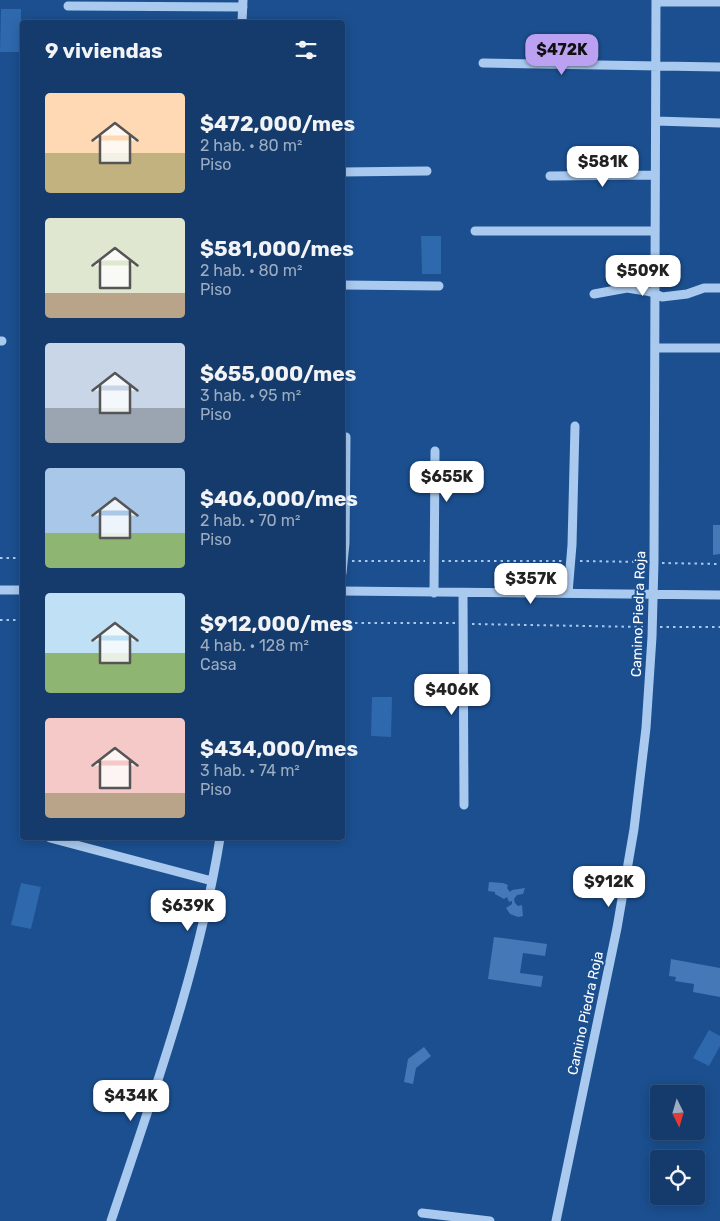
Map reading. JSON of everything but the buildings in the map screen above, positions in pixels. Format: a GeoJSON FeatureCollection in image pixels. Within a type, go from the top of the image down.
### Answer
{"type":"FeatureCollection","features":[{"type":"Feature","properties":{"kind":"street"},"geometry":{"type":"LineString","coordinates":[[656,1],[720,2]]}},
{"type":"Feature","properties":{"kind":"street","name":"Camino Piedra Roja"},"geometry":{"type":"LineString","coordinates":[[556,1221],[628,869],[646,728],[654,594],[656,1]]}},
{"type":"Feature","properties":{"kind":"street"},"geometry":{"type":"LineString","coordinates":[[68,6],[243,4],[242,20]]}},
{"type":"Feature","properties":{"kind":"street"},"geometry":{"type":"LineString","coordinates":[[483,63],[720,67]]}},
{"type":"Feature","properties":{"kind":"street"},"geometry":{"type":"LineString","coordinates":[[656,121],[720,123]]}},
{"type":"Feature","properties":{"kind":"street"},"geometry":{"type":"LineString","coordinates":[[345,172],[427,171]]}},
{"type":"Feature","properties":{"kind":"street"},"geometry":{"type":"LineString","coordinates":[[550,176],[655,176]]}},
{"type":"Feature","properties":{"kind":"street"},"geometry":{"type":"LineString","coordinates":[[475,231],[655,231]]}},
{"type":"Feature","properties":{"kind":"street"},"geometry":{"type":"LineString","coordinates":[[345,285],[440,286]]}},
{"type":"Feature","properties":{"kind":"street"},"geometry":{"type":"LineString","coordinates":[[594,294],[627,288],[667,297],[687,294],[704,288],[720,288]]}},
{"type":"Feature","properties":{"kind":"street"},"geometry":{"type":"LineString","coordinates":[[655,348],[720,348]]}},
{"type":"Feature","properties":{"kind":"street"},"geometry":{"type":"LineString","coordinates":[[568,593],[574,426]]}},
{"type":"Feature","properties":{"kind":"street"},"geometry":{"type":"LineString","coordinates":[[345,543],[346,437]]}},
{"type":"Feature","properties":{"kind":"street"},"geometry":{"type":"LineString","coordinates":[[434,593],[435,451]]}},
{"type":"Feature","properties":{"kind":"street"},"geometry":{"type":"LineString","coordinates":[[0,590],[20,590]]}},
{"type":"Feature","properties":{"kind":"street"},"geometry":{"type":"LineString","coordinates":[[345,591],[720,595]]}},
{"type":"Feature","properties":{"kind":"street"},"geometry":{"type":"LineString","coordinates":[[463,593],[464,805]]}},
{"type":"Feature","properties":{"kind":"street"},"geometry":{"type":"LineString","coordinates":[[58,840],[212,881]]}},
{"type":"Feature","properties":{"kind":"street"},"geometry":{"type":"LineString","coordinates":[[111,1221],[174,1031],[188,982],[220,840]]}},
{"type":"Feature","properties":{"kind":"street"},"geometry":{"type":"LineString","coordinates":[[422,1213],[490,1221]]}},
{"type":"Feature","properties":{"kind":"path"},"geometry":{"type":"LineString","coordinates":[[0,558],[20,558]]}},
{"type":"Feature","properties":{"kind":"path"},"geometry":{"type":"LineString","coordinates":[[345,561],[570,561],[720,564]]}},
{"type":"Feature","properties":{"kind":"path"},"geometry":{"type":"LineString","coordinates":[[0,620],[20,620]]}},
{"type":"Feature","properties":{"kind":"path"},"geometry":{"type":"LineString","coordinates":[[345,623],[720,627]]}},
{"type":"Feature","properties":{"kind":"shaded area"},"geometry":{"type":"Polygon","coordinates":[[[1,9],[21,9],[20,52],[0,52],[1,9]]]}},
{"type":"Feature","properties":{"kind":"shaded area"},"geometry":{"type":"Polygon","coordinates":[[[421,236],[441,236],[441,274],[422,274],[421,236]]]}},
{"type":"Feature","properties":{"kind":"shaded area"},"geometry":{"type":"Polygon","coordinates":[[[372,697],[392,697],[391,737],[371,736],[372,697]]]}},
{"type":"Feature","properties":{"kind":"shaded area"},"geometry":{"type":"Polygon","coordinates":[[[21,883],[41,887],[31,929],[11,925],[21,883]]]}},
{"type":"Feature","properties":{"kind":"shaded area"},"geometry":{"type":"Polygon","coordinates":[[[709,1030],[720,1036],[720,1046],[709,1066],[693,1058],[709,1030]]]}}]}
